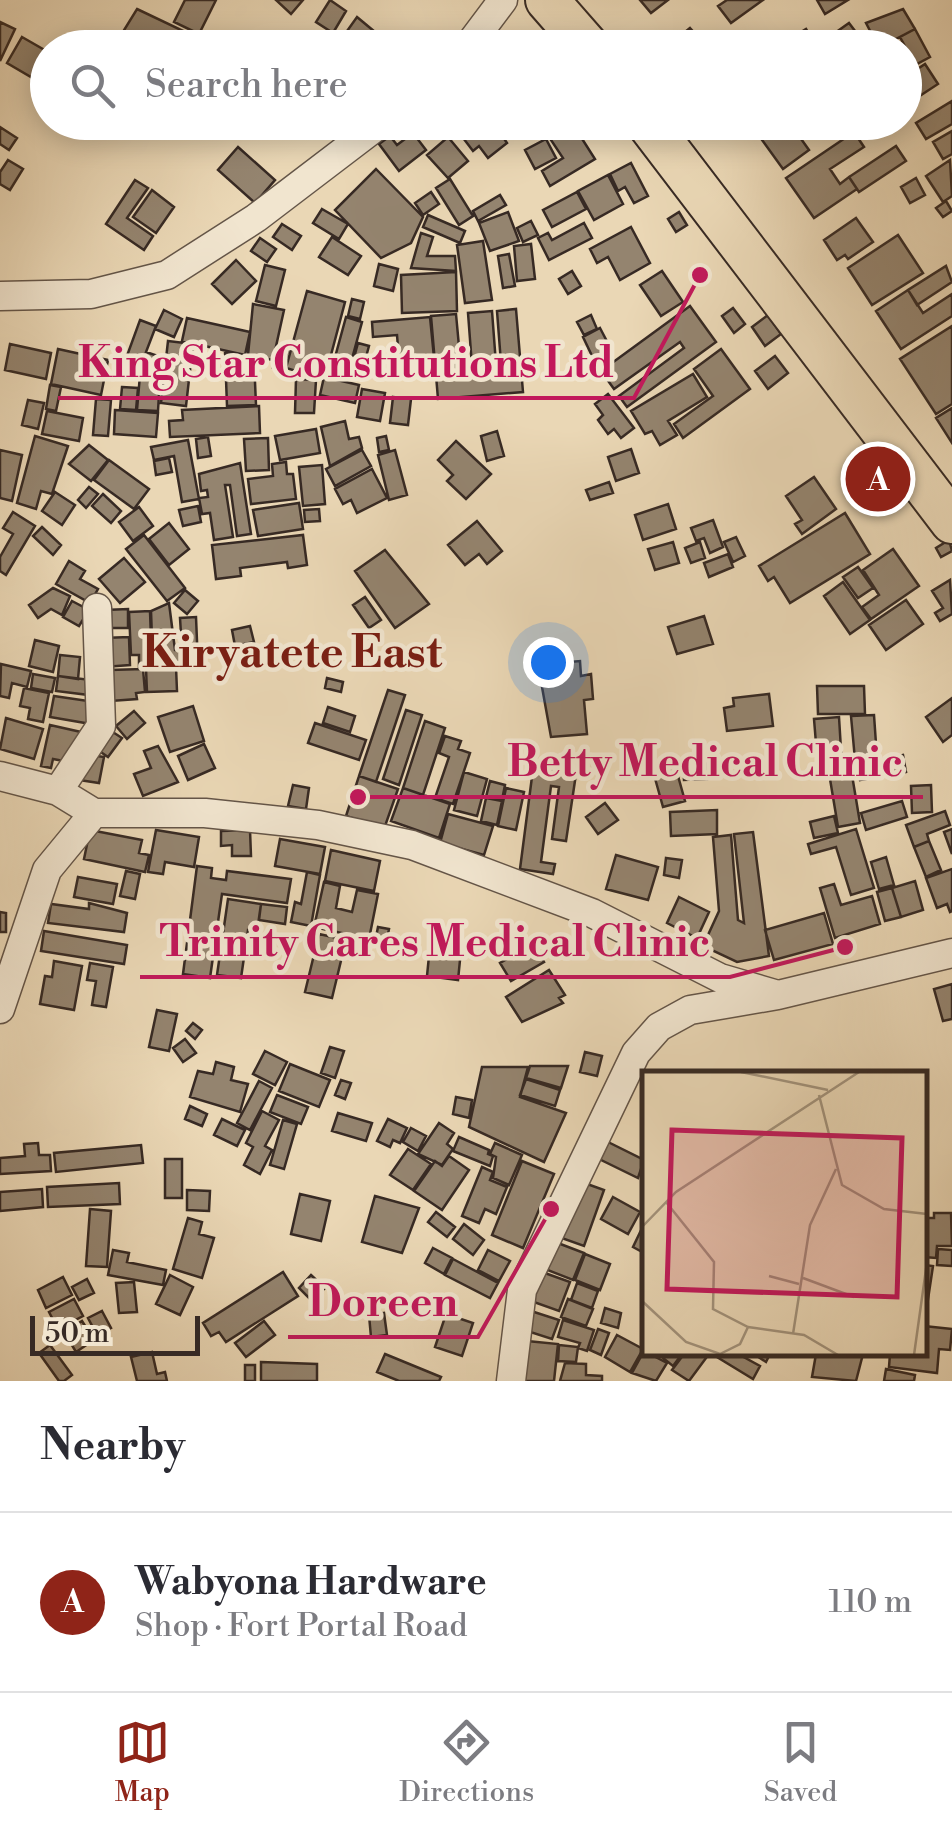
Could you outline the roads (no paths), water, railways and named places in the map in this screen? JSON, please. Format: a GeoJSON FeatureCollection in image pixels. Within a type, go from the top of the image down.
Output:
{"type":"FeatureCollection","features":[{"type":"Feature","properties":{"kind":"main road"},"geometry":{"type":"LineString","coordinates":[[547,0],[573,30]]}},
{"type":"Feature","properties":{"kind":"main road"},"geometry":{"type":"LineString","coordinates":[[661,140],[952,522]]}},
{"type":"Feature","properties":{"kind":"street"},"geometry":{"type":"LineString","coordinates":[[480,30],[503,0]]}},
{"type":"Feature","properties":{"kind":"street"},"geometry":{"type":"LineString","coordinates":[[0,296],[91,294],[167,275],[256,218],[358,140]]}},
{"type":"Feature","properties":{"kind":"street"},"geometry":{"type":"LineString","coordinates":[[58,791],[101,726],[97,608]]}},
{"type":"Feature","properties":{"kind":"street"},"geometry":{"type":"LineString","coordinates":[[0,776],[58,791],[94,813],[204,813],[318,826],[412,844],[592,914],[720,978],[778,995]]}},
{"type":"Feature","properties":{"kind":"street"},"geometry":{"type":"LineString","coordinates":[[0,1009],[47,870],[94,813]]}},
{"type":"Feature","properties":{"kind":"street"},"geometry":{"type":"LineString","coordinates":[[511,1381],[522,1290],[582,1158],[636,1053],[659,1027],[690,1010],[778,995],[952,953]]}},
{"type":"Feature","properties":{"kind":"place","name":"King Star Constitutions Ltd"},"geometry":{"type":"Point","coordinates":[700,275]}},
{"type":"Feature","properties":{"kind":"place","name":"Wabyona Hardware"},"geometry":{"type":"Point","coordinates":[878,479]}},
{"type":"Feature","properties":{"kind":"place","name":"Betty Medical Clinic"},"geometry":{"type":"Point","coordinates":[358,797]}},
{"type":"Feature","properties":{"kind":"place","name":"Trinity Cares Medical Clinic"},"geometry":{"type":"Point","coordinates":[845,947]}},
{"type":"Feature","properties":{"kind":"place","name":"Doreen"},"geometry":{"type":"Point","coordinates":[551,1209]}},
{"type":"Feature","properties":{"kind":"district","name":"Kiryatete East"},"geometry":{"type":"Point","coordinates":[292,651]}}]}
